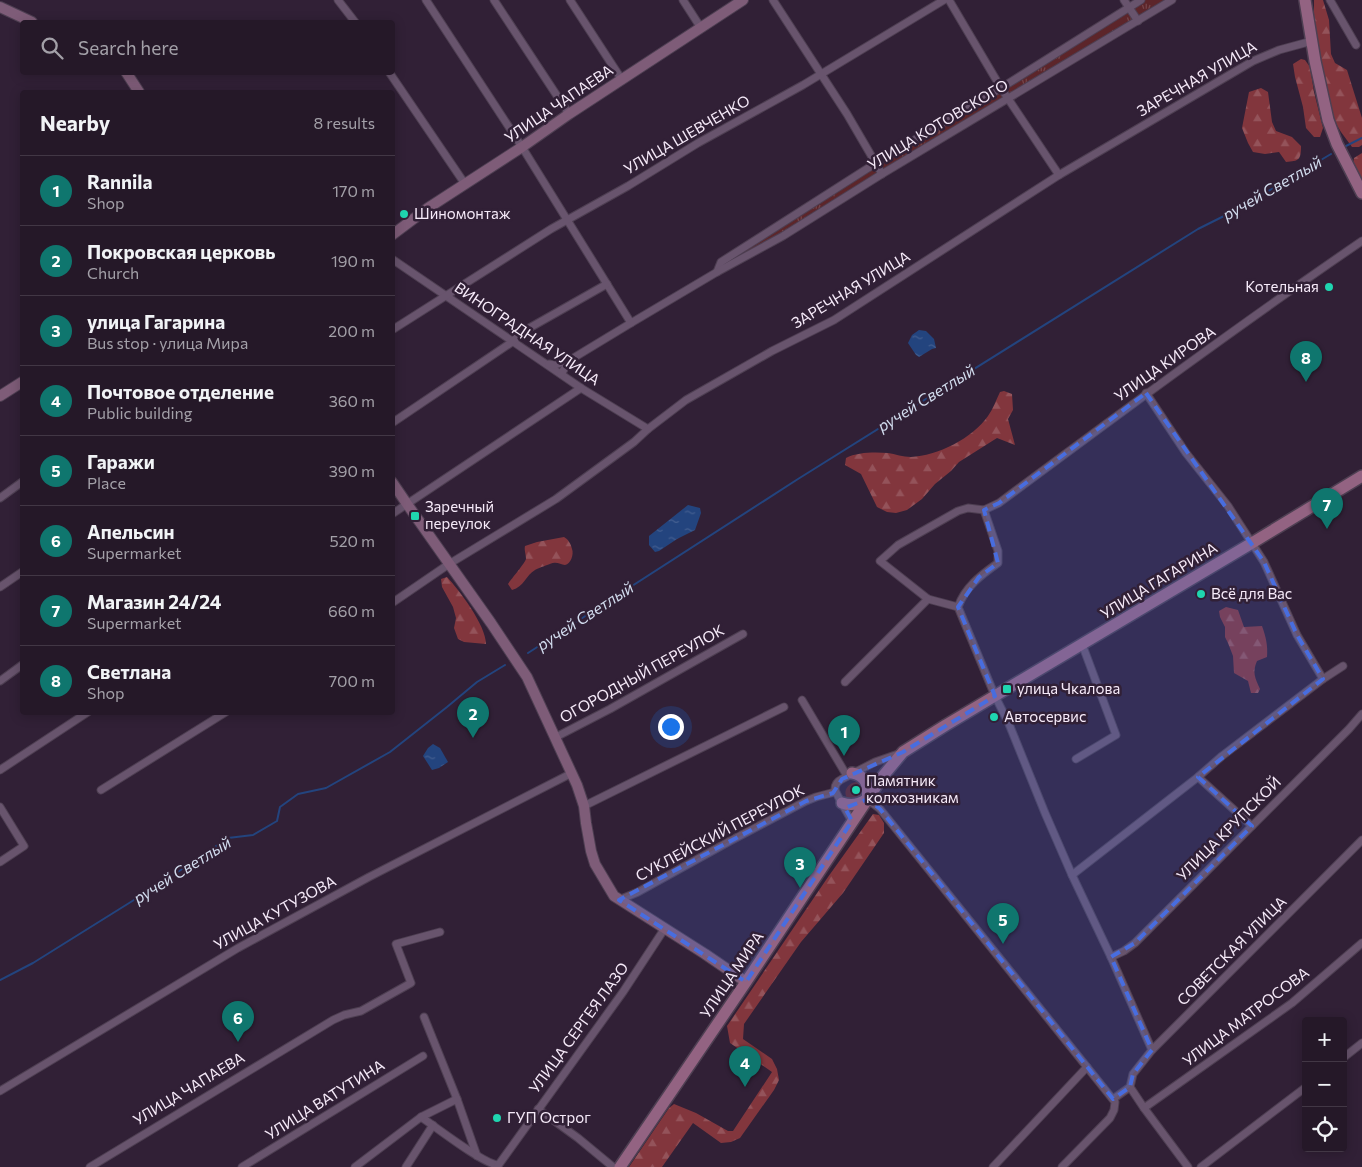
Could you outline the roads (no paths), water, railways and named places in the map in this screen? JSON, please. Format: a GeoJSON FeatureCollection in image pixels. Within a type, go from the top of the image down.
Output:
{"type":"FeatureCollection","features":[{"type":"Feature","properties":{"kind":"main road"},"geometry":{"type":"LineString","coordinates":[[1305,0],[1328,120],[1337,144],[1362,193]]}},
{"type":"Feature","properties":{"kind":"main road","name":"УЛИЦА ГАГАРИНА"},"geometry":{"type":"LineString","coordinates":[[867,799],[903,752],[1362,476]]}},
{"type":"Feature","properties":{"kind":"main road"},"geometry":{"type":"LineString","coordinates":[[842,803],[856,805],[867,799],[865,780],[861,775],[850,775]]}},
{"type":"Feature","properties":{"kind":"main road","name":"УЛИЦА МИРА"},"geometry":{"type":"LineString","coordinates":[[620,1167],[746,982],[867,799]]}},
{"type":"Feature","properties":{"kind":"street"},"geometry":{"type":"LineString","coordinates":[[338,0],[353,20]]}},
{"type":"Feature","properties":{"kind":"street"},"geometry":{"type":"LineString","coordinates":[[426,0],[568,220],[631,323]]}},
{"type":"Feature","properties":{"kind":"street"},"geometry":{"type":"LineString","coordinates":[[494,0],[569,114]]}},
{"type":"Feature","properties":{"kind":"street"},"geometry":{"type":"LineString","coordinates":[[570,0],[622,80]]}},
{"type":"Feature","properties":{"kind":"street"},"geometry":{"type":"LineString","coordinates":[[683,0],[701,28]]}},
{"type":"Feature","properties":{"kind":"street","name":"УЛИЦА ЧАПАЕВА"},"geometry":{"type":"LineString","coordinates":[[395,233],[428,208],[522,148],[569,114],[743,0]]}},
{"type":"Feature","properties":{"kind":"street"},"geometry":{"type":"LineString","coordinates":[[773,0],[882,174]]}},
{"type":"Feature","properties":{"kind":"street","name":"УЛИЦА ШЕВЧЕНКО"},"geometry":{"type":"LineString","coordinates":[[395,328],[551,229],[821,74],[944,0]]}},
{"type":"Feature","properties":{"kind":"street"},"geometry":{"type":"LineString","coordinates":[[949,0],[1001,88],[1059,175]]}},
{"type":"Feature","properties":{"kind":"street"},"geometry":{"type":"LineString","coordinates":[[1124,0],[1138,21]]}},
{"type":"Feature","properties":{"kind":"street","name":"УЛИЦА КОТОВСКОГО"},"geometry":{"type":"LineString","coordinates":[[718,272],[721,262],[876,163],[1001,88],[1141,0]]}},
{"type":"Feature","properties":{"kind":"street","name":"УЛИЦА КОТОВСКОГО"},"geometry":{"type":"LineString","coordinates":[[561,374],[570,360],[718,272],[783,236],[882,174],[1172,0]]}},
{"type":"Feature","properties":{"kind":"street"},"geometry":{"type":"LineString","coordinates":[[1330,0],[1356,46]]}},
{"type":"Feature","properties":{"kind":"street"},"geometry":{"type":"LineString","coordinates":[[0,7],[28,20]]}},
{"type":"Feature","properties":{"kind":"street","name":"ЗАРЕЧНАЯ УЛИЦА"},"geometry":{"type":"LineString","coordinates":[[395,601],[449,564],[556,499],[634,442],[686,400],[772,351],[834,320],[1059,175],[1253,61],[1279,50],[1312,41]]}},
{"type":"Feature","properties":{"kind":"street"},"geometry":{"type":"LineString","coordinates":[[128,75],[138,90]]}},
{"type":"Feature","properties":{"kind":"street"},"geometry":{"type":"LineString","coordinates":[[391,75],[465,184]]}},
{"type":"Feature","properties":{"kind":"street","name":"УЛИЦА КИРОВА"},"geometry":{"type":"LineString","coordinates":[[928,599],[880,561],[898,544],[958,512],[968,508],[984,510],[999,503],[1146,393],[1362,241]]}},
{"type":"Feature","properties":{"kind":"street","name":"ВИНОГРАДНАЯ УЛИЦА"},"geometry":{"type":"LineString","coordinates":[[395,261],[581,388],[648,429]]}},
{"type":"Feature","properties":{"kind":"street"},"geometry":{"type":"LineString","coordinates":[[395,421],[512,342],[524,331],[608,284]]}},
{"type":"Feature","properties":{"kind":"street"},"geometry":{"type":"LineString","coordinates":[[546,363],[555,365],[570,360]]}},
{"type":"Feature","properties":{"kind":"street"},"geometry":{"type":"LineString","coordinates":[[0,396],[20,383]]}},
{"type":"Feature","properties":{"kind":"street"},"geometry":{"type":"LineString","coordinates":[[395,512],[581,388]]}},
{"type":"Feature","properties":{"kind":"street"},"geometry":{"type":"LineString","coordinates":[[1146,393],[1186,453],[1228,506],[1264,562],[1297,635],[1323,679]]}},
{"type":"Feature","properties":{"kind":"street"},"geometry":{"type":"LineString","coordinates":[[0,498],[20,483]]}},
{"type":"Feature","properties":{"kind":"street"},"geometry":{"type":"LineString","coordinates":[[395,486],[527,677],[556,737],[582,798],[591,851],[610,891],[619,900],[746,982]]}},
{"type":"Feature","properties":{"kind":"street"},"geometry":{"type":"LineString","coordinates":[[984,510],[998,551],[998,563],[979,577],[962,597],[958,607],[995,696],[1010,724],[1072,876],[1111,957],[1152,1050]]}},
{"type":"Feature","properties":{"kind":"street"},"geometry":{"type":"LineString","coordinates":[[0,587],[20,573]]}},
{"type":"Feature","properties":{"kind":"street"},"geometry":{"type":"LineString","coordinates":[[845,682],[928,599],[958,607]]}},
{"type":"Feature","properties":{"kind":"street","name":"ОГОРОДНЫЙ ПЕРЕУЛОК"},"geometry":{"type":"LineString","coordinates":[[556,737],[610,709],[742,634]]}},
{"type":"Feature","properties":{"kind":"street"},"geometry":{"type":"LineString","coordinates":[[1076,759],[1116,735],[1082,644]]}},
{"type":"Feature","properties":{"kind":"street"},"geometry":{"type":"LineString","coordinates":[[0,680],[20,666]]}},
{"type":"Feature","properties":{"kind":"street"},"geometry":{"type":"LineString","coordinates":[[1072,876],[1222,756],[1323,679],[1343,666]]}},
{"type":"Feature","properties":{"kind":"street"},"geometry":{"type":"LineString","coordinates":[[802,700],[850,775]]}},
{"type":"Feature","properties":{"kind":"street"},"geometry":{"type":"LineString","coordinates":[[584,806],[784,707]]}},
{"type":"Feature","properties":{"kind":"street","name":"УЛИЦА КРУПСКОЙ"},"geometry":{"type":"LineString","coordinates":[[1111,957],[1135,943],[1329,750],[1362,714]]}},
{"type":"Feature","properties":{"kind":"street"},"geometry":{"type":"LineString","coordinates":[[0,770],[83,715]]}},
{"type":"Feature","properties":{"kind":"street"},"geometry":{"type":"LineString","coordinates":[[101,790],[221,715]]}},
{"type":"Feature","properties":{"kind":"street"},"geometry":{"type":"LineString","coordinates":[[852,821],[835,792],[837,783],[888,757],[903,752]]}},
{"type":"Feature","properties":{"kind":"street","name":"УЛИЦА КУТУЗОВА"},"geometry":{"type":"LineString","coordinates":[[0,1091],[244,944],[369,877],[572,773]]}},
{"type":"Feature","properties":{"kind":"street"},"geometry":{"type":"LineString","coordinates":[[1198,777],[1252,826]]}},
{"type":"Feature","properties":{"kind":"street","name":"СУКЛЕЙСКИЙ ПЕРЕУЛОК"},"geometry":{"type":"LineString","coordinates":[[619,900],[638,892],[806,801],[835,792]]}},
{"type":"Feature","properties":{"kind":"street"},"geometry":{"type":"LineString","coordinates":[[867,799],[880,809],[1115,1102],[1110,1118],[1062,1167]]}},
{"type":"Feature","properties":{"kind":"street"},"geometry":{"type":"LineString","coordinates":[[0,807],[24,846],[0,862]]}},
{"type":"Feature","properties":{"kind":"street","name":"СОВЕТСКАЯ УЛИЦА"},"geometry":{"type":"LineString","coordinates":[[1130,1087],[1133,1074],[1152,1050],[1362,840]]}},
{"type":"Feature","properties":{"kind":"street","name":"УЛИЦА СЕРГЕЯ ЛАЗО"},"geometry":{"type":"LineString","coordinates":[[498,1166],[623,992],[665,928]]}},
{"type":"Feature","properties":{"kind":"street","name":"УЛИЦА ЧАПАЕВА"},"geometry":{"type":"LineString","coordinates":[[90,1167],[333,1020],[361,1011],[411,983],[396,944],[440,932]]}},
{"type":"Feature","properties":{"kind":"street","name":"УЛИЦА МАТРОСОВА"},"geometry":{"type":"LineString","coordinates":[[1144,1108],[1292,1003],[1362,944]]}},
{"type":"Feature","properties":{"kind":"street"},"geometry":{"type":"LineString","coordinates":[[424,1017],[457,1099],[477,1156]]}},
{"type":"Feature","properties":{"kind":"street"},"geometry":{"type":"LineString","coordinates":[[1347,1055],[1362,1043]]}},
{"type":"Feature","properties":{"kind":"street","name":"УЛИЦА ВАТУТИНА"},"geometry":{"type":"LineString","coordinates":[[242,1167],[422,1056]]}},
{"type":"Feature","properties":{"kind":"street"},"geometry":{"type":"LineString","coordinates":[[993,1167],[1087,1068]]}},
{"type":"Feature","properties":{"kind":"street"},"geometry":{"type":"LineString","coordinates":[[1113,1099],[1130,1087],[1188,1167]]}},
{"type":"Feature","properties":{"kind":"street"},"geometry":{"type":"LineString","coordinates":[[1201,1167],[1302,1090]]}},
{"type":"Feature","properties":{"kind":"street"},"geometry":{"type":"LineString","coordinates":[[355,1167],[421,1117],[457,1099]]}},
{"type":"Feature","properties":{"kind":"street"},"geometry":{"type":"LineString","coordinates":[[538,1109],[578,1138],[613,1167]]}},
{"type":"Feature","properties":{"kind":"street"},"geometry":{"type":"LineString","coordinates":[[421,1117],[477,1156],[498,1166]]}},
{"type":"Feature","properties":{"kind":"street"},"geometry":{"type":"LineString","coordinates":[[406,1167],[433,1125]]}},
{"type":"Feature","properties":{"kind":"water"},"geometry":{"type":"Polygon","coordinates":[[[919,330],[926,331],[934,339],[936,348],[919,357],[908,343],[912,335],[919,330]]]}},
{"type":"Feature","properties":{"kind":"water"},"geometry":{"type":"Polygon","coordinates":[[[688,505],[700,508],[701,513],[695,530],[655,552],[649,545],[649,536],[688,505]]]}},
{"type":"Feature","properties":{"kind":"water"},"geometry":{"type":"Polygon","coordinates":[[[433,744],[440,748],[448,762],[432,770],[423,756],[433,744]]]}},
{"type":"Feature","properties":{"kind":"waterway","name":"ручей Светлый"},"geometry":{"type":"LineString","coordinates":[[1346,146],[1362,138]]}},
{"type":"Feature","properties":{"kind":"waterway","name":"ручей Светлый"},"geometry":{"type":"LineString","coordinates":[[528,653],[798,479],[1198,229],[1238,209],[1331,154]]}},
{"type":"Feature","properties":{"kind":"waterway","name":"ручей Светлый"},"geometry":{"type":"LineString","coordinates":[[0,980],[33,963],[166,880],[228,838],[253,835],[277,821],[280,807],[298,794],[326,788],[390,752],[477,682],[505,665]]}},
{"type":"Feature","properties":{"kind":"place","name":"Шиномонтаж"},"geometry":{"type":"Point","coordinates":[404,214]}},
{"type":"Feature","properties":{"kind":"place","name":"Котельная"},"geometry":{"type":"Point","coordinates":[1329,287]}},
{"type":"Feature","properties":{"kind":"place","name":"Светлана"},"geometry":{"type":"Point","coordinates":[1306,382]}},
{"type":"Feature","properties":{"kind":"place","name":"Заречный переулок"},"geometry":{"type":"Point","coordinates":[415,516]}},
{"type":"Feature","properties":{"kind":"place","name":"Магазин 24/24"},"geometry":{"type":"Point","coordinates":[1327,529]}},
{"type":"Feature","properties":{"kind":"place","name":"Всё для Вас"},"geometry":{"type":"Point","coordinates":[1201,594]}},
{"type":"Feature","properties":{"kind":"place","name":"улица Чкалова"},"geometry":{"type":"Point","coordinates":[1007,689]}},
{"type":"Feature","properties":{"kind":"place","name":"Автосервис"},"geometry":{"type":"Point","coordinates":[994,717]}},
{"type":"Feature","properties":{"kind":"place","name":"Покровская церковь"},"geometry":{"type":"Point","coordinates":[473,738]}},
{"type":"Feature","properties":{"kind":"place","name":"Rannila"},"geometry":{"type":"Point","coordinates":[844,756]}},
{"type":"Feature","properties":{"kind":"place","name":"Памятник колхозникам"},"geometry":{"type":"Point","coordinates":[856,790]}},
{"type":"Feature","properties":{"kind":"place","name":"улица Гагарина"},"geometry":{"type":"Point","coordinates":[800,888]}},
{"type":"Feature","properties":{"kind":"place","name":"Гаражи"},"geometry":{"type":"Point","coordinates":[1003,944]}},
{"type":"Feature","properties":{"kind":"place","name":"Апельсин"},"geometry":{"type":"Point","coordinates":[238,1042]}},
{"type":"Feature","properties":{"kind":"place","name":"Почтовое отделение"},"geometry":{"type":"Point","coordinates":[745,1087]}},
{"type":"Feature","properties":{"kind":"place","name":"ГУП Острог"},"geometry":{"type":"Point","coordinates":[497,1118]}}]}
